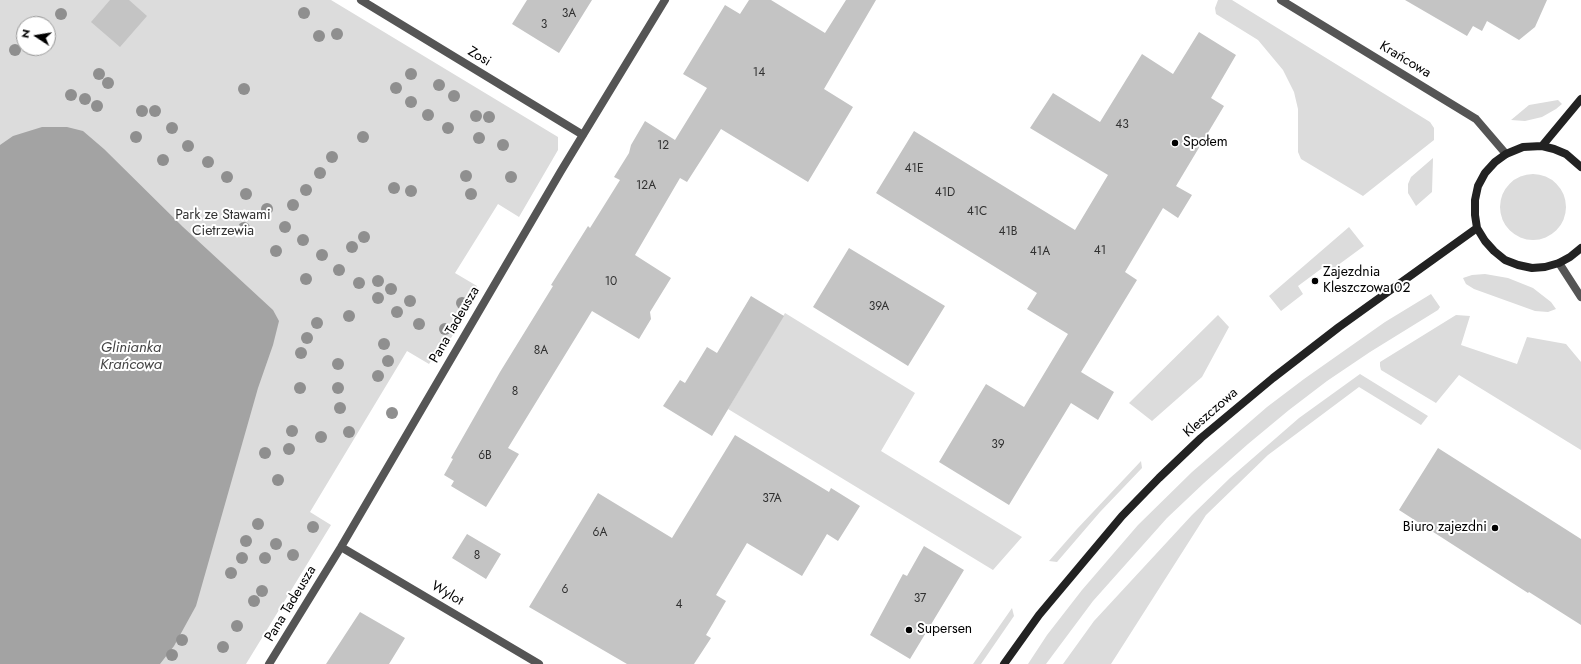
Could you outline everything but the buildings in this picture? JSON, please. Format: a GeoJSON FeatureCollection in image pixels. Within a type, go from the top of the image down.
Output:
{"type":"FeatureCollection","features":[{"type":"Feature","properties":{"kind":"main road"},"geometry":{"type":"LineString","coordinates":[[1542,146],[1581,99]]}},
{"type":"Feature","properties":{"kind":"main road"},"geometry":{"type":"LineString","coordinates":[[1581,167],[1566,154],[1554,149],[1542,146],[1523,147],[1506,154],[1495,162],[1485,173],[1478,186],[1475,207],[1477,228],[1485,241],[1505,260],[1532,268],[1545,267],[1559,263],[1570,257],[1581,248]]}},
{"type":"Feature","properties":{"kind":"main road","name":"Kleszczowa"},"geometry":{"type":"LineString","coordinates":[[1004,664],[1038,615],[1122,516],[1201,438],[1273,378],[1338,328],[1477,228]]}},
{"type":"Feature","properties":{"kind":"street","name":"Zosi"},"geometry":{"type":"LineString","coordinates":[[361,0],[583,136]]}},
{"type":"Feature","properties":{"kind":"street","name":"Pana Tadeusza"},"geometry":{"type":"LineString","coordinates":[[269,664],[341,547],[583,136],[665,0]]}},
{"type":"Feature","properties":{"kind":"street","name":"Krańcowa"},"geometry":{"type":"LineString","coordinates":[[1281,0],[1476,119],[1506,154]]}},
{"type":"Feature","properties":{"kind":"street"},"geometry":{"type":"LineString","coordinates":[[1559,263],[1581,297]]}},
{"type":"Feature","properties":{"kind":"street","name":"Wylot"},"geometry":{"type":"LineString","coordinates":[[341,547],[539,664]]}},
{"type":"Feature","properties":{"kind":"green space","name":"Park ze Stawami Cietrzewia"},"geometry":{"type":"Polygon","coordinates":[[[0,0],[331,0],[558,137],[558,150],[519,217],[498,204],[455,273],[477,286],[477,295],[445,348],[436,353],[429,364],[407,351],[310,512],[331,525],[246,664],[0,664],[0,0]]]}},
{"type":"Feature","properties":{"kind":"green space"},"geometry":{"type":"Polygon","coordinates":[[[1218,0],[1232,0],[1430,122],[1434,128],[1434,140],[1363,196],[1301,159],[1298,152],[1298,109],[1294,92],[1283,70],[1258,40],[1216,14],[1215,8],[1218,0]]]}},
{"type":"Feature","properties":{"kind":"green space"},"geometry":{"type":"Polygon","coordinates":[[[1558,100],[1562,104],[1542,117],[1525,121],[1511,120],[1529,105],[1558,100]]]}},
{"type":"Feature","properties":{"kind":"green space"},"geometry":{"type":"Polygon","coordinates":[[[1433,158],[1432,192],[1416,206],[1408,193],[1408,184],[1411,177],[1433,158]]]}},
{"type":"Feature","properties":{"kind":"green space"},"geometry":{"type":"Polygon","coordinates":[[[1533,174],[1546,177],[1556,184],[1563,194],[1566,207],[1563,220],[1556,230],[1546,237],[1533,240],[1520,237],[1510,230],[1503,220],[1500,207],[1503,194],[1510,184],[1520,177],[1533,174]]]}},
{"type":"Feature","properties":{"kind":"green space"},"geometry":{"type":"Polygon","coordinates":[[[1349,227],[1364,246],[1330,271],[1325,266],[1298,286],[1303,294],[1281,311],[1269,296],[1349,227]]]}},
{"type":"Feature","properties":{"kind":"green space"},"geometry":{"type":"Polygon","coordinates":[[[1485,274],[1508,278],[1533,288],[1551,302],[1556,309],[1548,312],[1535,311],[1474,289],[1466,284],[1463,278],[1472,275],[1485,274]]]}},
{"type":"Feature","properties":{"kind":"green space"},"geometry":{"type":"Polygon","coordinates":[[[1431,294],[1440,307],[1438,310],[1370,352],[1327,381],[1248,444],[1167,518],[1093,601],[1046,664],[1028,664],[1047,635],[1082,590],[1138,525],[1192,472],[1267,407],[1304,379],[1385,322],[1431,294]]]}},
{"type":"Feature","properties":{"kind":"green space"},"geometry":{"type":"Polygon","coordinates":[[[785,313],[915,393],[881,451],[1022,537],[993,570],[728,409],[785,313]]]}},
{"type":"Feature","properties":{"kind":"green space"},"geometry":{"type":"Polygon","coordinates":[[[1218,315],[1229,327],[1202,377],[1152,421],[1129,403],[1218,315]]]}},
{"type":"Feature","properties":{"kind":"green space"},"geometry":{"type":"Polygon","coordinates":[[[1456,315],[1470,316],[1461,345],[1517,364],[1527,337],[1566,344],[1581,362],[1581,450],[1459,375],[1436,403],[1381,370],[1380,362],[1456,315]]]}},
{"type":"Feature","properties":{"kind":"green space"},"geometry":{"type":"Polygon","coordinates":[[[1360,374],[1428,416],[1421,425],[1359,387],[1268,455],[1206,515],[1111,664],[1063,664],[1094,621],[1192,515],[1230,478],[1299,418],[1360,374]]]}},
{"type":"Feature","properties":{"kind":"green space"},"geometry":{"type":"Polygon","coordinates":[[[1141,461],[1142,468],[1100,512],[1057,562],[1049,561],[1077,529],[1141,461]]]}},
{"type":"Feature","properties":{"kind":"green space"},"geometry":{"type":"Polygon","coordinates":[[[1012,608],[1014,616],[981,664],[973,664],[1012,608]]]}},
{"type":"Feature","properties":{"kind":"water","name":"Glinianka Krańcowa"},"geometry":{"type":"Polygon","coordinates":[[[42,127],[67,127],[83,131],[104,149],[183,227],[273,310],[279,321],[273,345],[258,388],[196,606],[174,646],[160,664],[0,664],[0,145],[13,136],[42,127]]]}},
{"type":"Feature","properties":{"kind":"place","name":"Społem"},"geometry":{"type":"Point","coordinates":[1175,143]}},
{"type":"Feature","properties":{"kind":"place","name":"Zajezdnia Kleszczowa 02"},"geometry":{"type":"Point","coordinates":[1315,281]}},
{"type":"Feature","properties":{"kind":"place","name":"Biuro zajezdni"},"geometry":{"type":"Point","coordinates":[1495,528]}},
{"type":"Feature","properties":{"kind":"place","name":"Supersen"},"geometry":{"type":"Point","coordinates":[909,630]}}]}
